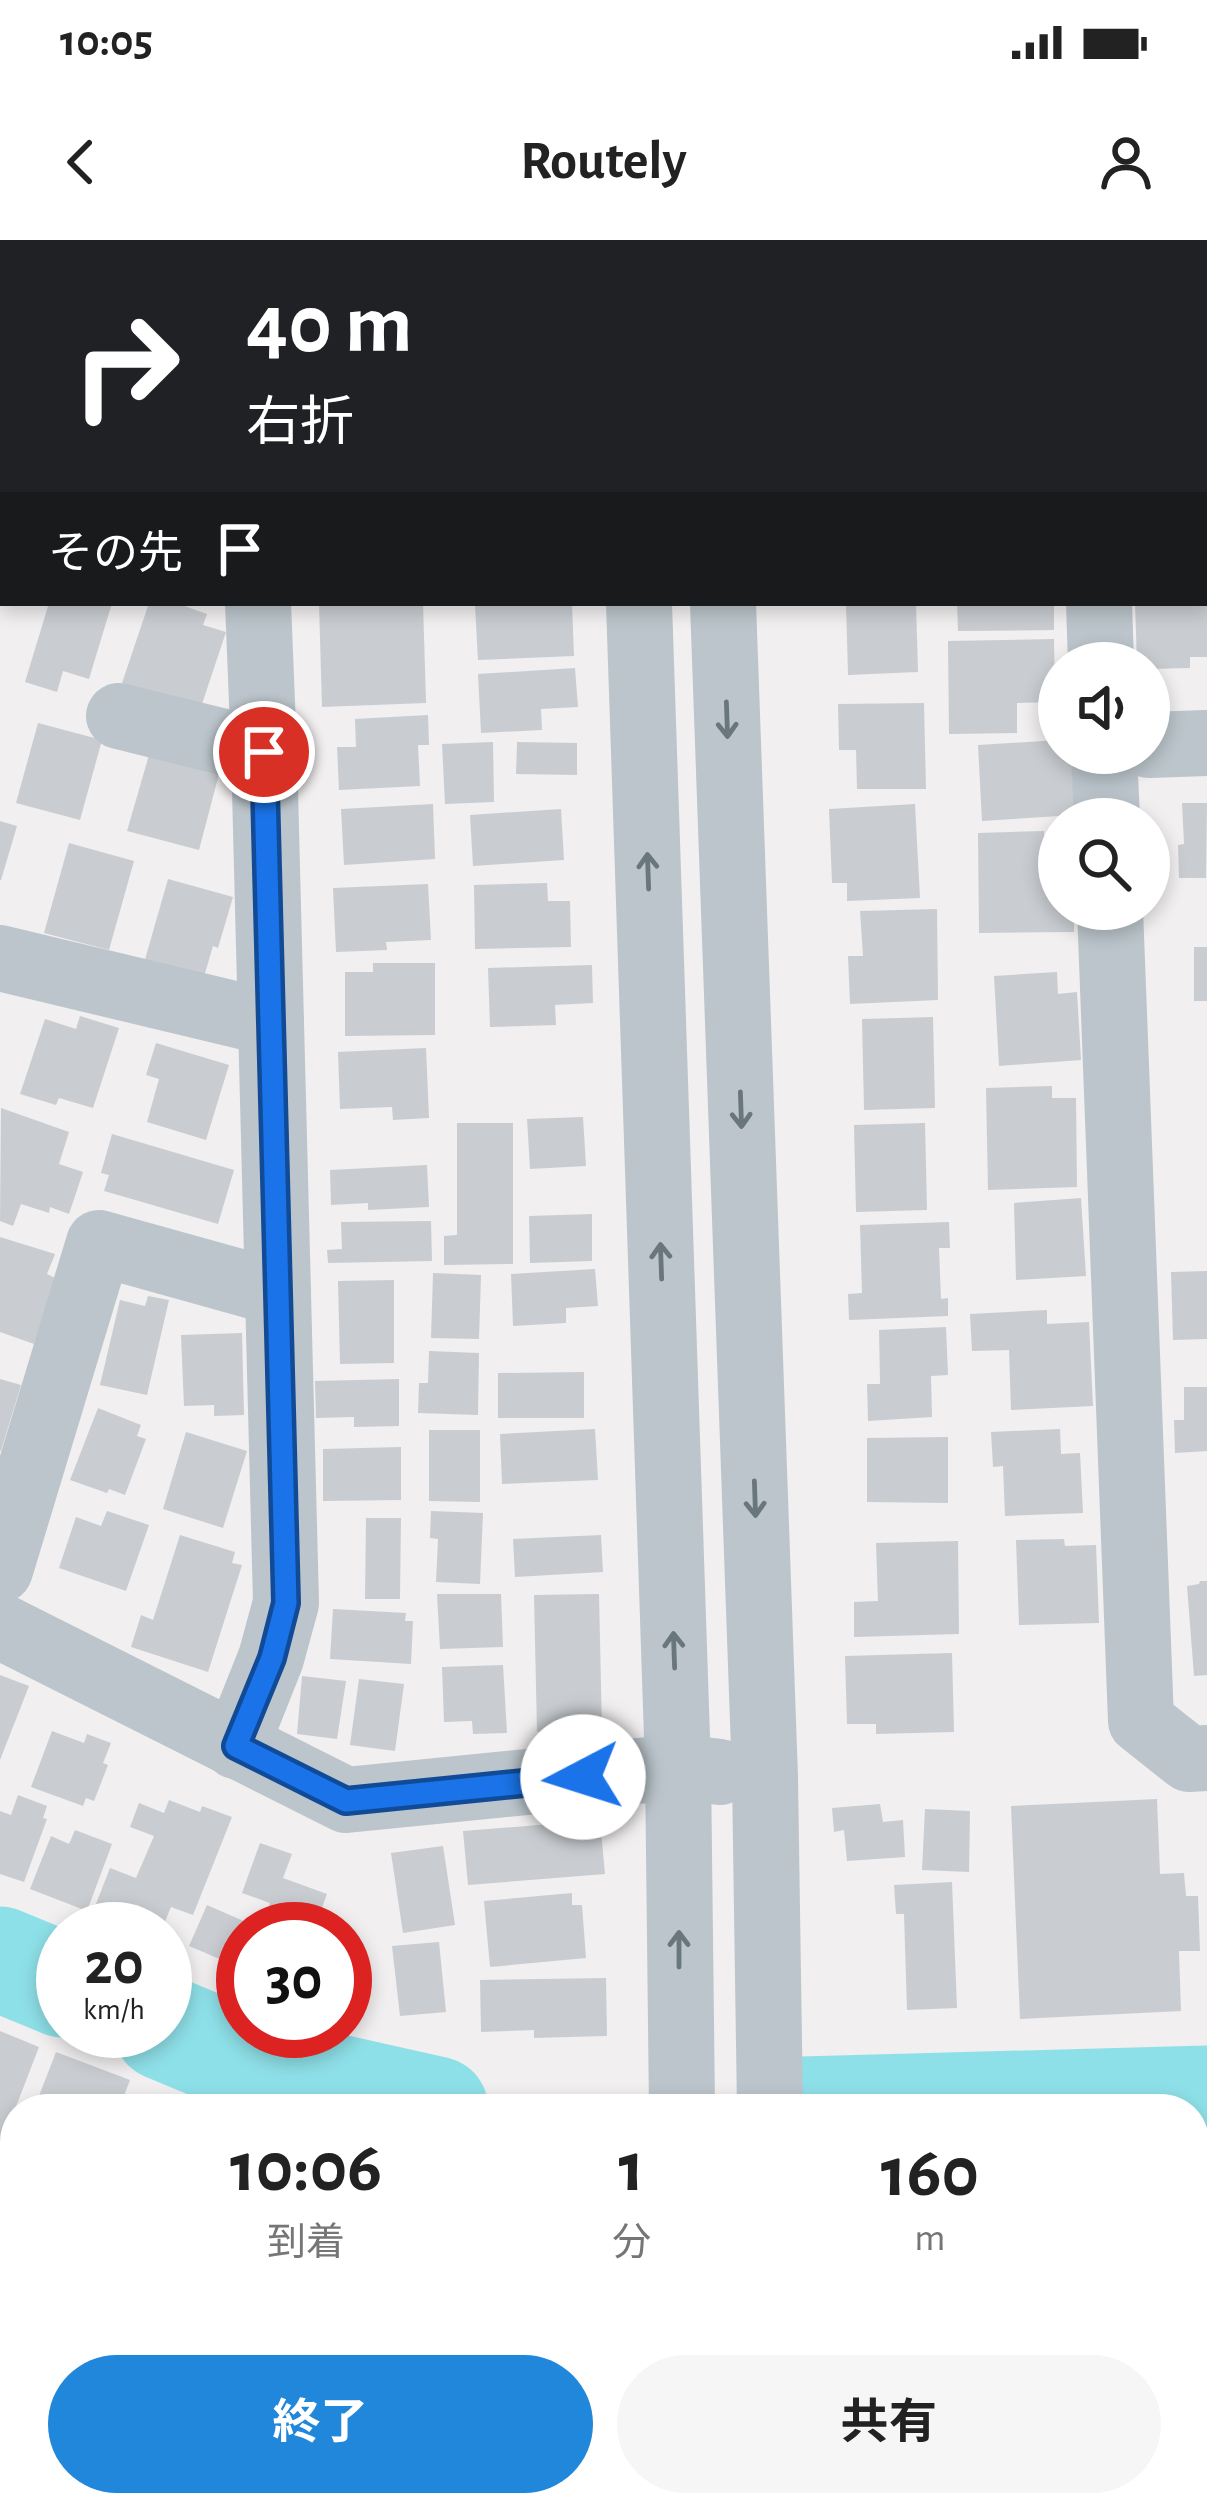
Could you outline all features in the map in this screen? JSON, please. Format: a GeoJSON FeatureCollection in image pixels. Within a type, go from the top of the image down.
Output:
{"type":"FeatureCollection","features":[{"type":"Feature","properties":{"kind":"street"},"geometry":{"type":"LineString","coordinates":[[236,1746],[272,1658],[286,1603],[258,606]]}},
{"type":"Feature","properties":{"kind":"street"},"geometry":{"type":"LineString","coordinates":[[639,606],[678,1767],[681,2088]]}},
{"type":"Feature","properties":{"kind":"street"},"geometry":{"type":"LineString","coordinates":[[723,606],[765,1777],[770,2088]]}},
{"type":"Feature","properties":{"kind":"street"},"geometry":{"type":"LineString","coordinates":[[1099,606],[1100,642]]}},
{"type":"Feature","properties":{"kind":"street"},"geometry":{"type":"LineString","coordinates":[[119,716],[264,752]]}},
{"type":"Feature","properties":{"kind":"street"},"geometry":{"type":"LineString","coordinates":[[1170,744],[1207,742]]}},
{"type":"Feature","properties":{"kind":"street"},"geometry":{"type":"LineString","coordinates":[[1111,930],[1142,1721],[1189,1759],[1207,1758]]}},
{"type":"Feature","properties":{"kind":"street"},"geometry":{"type":"LineString","coordinates":[[0,958],[271,1023]]}},
{"type":"Feature","properties":{"kind":"street"},"geometry":{"type":"LineString","coordinates":[[0,1570],[98,1243],[278,1293]]}},
{"type":"Feature","properties":{"kind":"street"},"geometry":{"type":"LineString","coordinates":[[0,1626],[346,1801],[678,1767],[765,1777]]}},
{"type":"Feature","properties":{"kind":"building"},"geometry":{"type":"Polygon","coordinates":[[[48,606],[111,606],[89,679],[63,671],[57,692],[25,682],[48,606]]]}},
{"type":"Feature","properties":{"kind":"building"},"geometry":{"type":"Polygon","coordinates":[[[148,606],[184,606],[207,614],[203,625],[226,632],[200,710],[122,683],[148,606]]]}},
{"type":"Feature","properties":{"kind":"building"},"geometry":{"type":"Polygon","coordinates":[[[319,606],[423,606],[426,703],[322,707],[319,606]]]}},
{"type":"Feature","properties":{"kind":"building"},"geometry":{"type":"Polygon","coordinates":[[[475,606],[572,606],[574,656],[478,660],[475,606]]]}},
{"type":"Feature","properties":{"kind":"building"},"geometry":{"type":"Polygon","coordinates":[[[846,606],[916,606],[918,672],[848,675],[846,606]]]}},
{"type":"Feature","properties":{"kind":"building"},"geometry":{"type":"Polygon","coordinates":[[[957,606],[1054,606],[1054,630],[958,631],[957,606]]]}},
{"type":"Feature","properties":{"kind":"building"},"geometry":{"type":"Polygon","coordinates":[[[1135,606],[1207,606],[1207,657],[1190,657],[1190,668],[1170,668],[1170,642],[1136,642],[1135,606]]]}},
{"type":"Feature","properties":{"kind":"building"},"geometry":{"type":"Polygon","coordinates":[[[1054,639],[1038,642],[1038,702],[1017,703],[1017,733],[949,734],[948,641],[1054,639]]]}},
{"type":"Feature","properties":{"kind":"building"},"geometry":{"type":"Polygon","coordinates":[[[575,668],[578,707],[541,709],[542,730],[481,733],[478,674],[575,668]]]}},
{"type":"Feature","properties":{"kind":"building"},"geometry":{"type":"Polygon","coordinates":[[[924,703],[926,789],[857,789],[856,750],[839,750],[838,704],[924,703]]]}},
{"type":"Feature","properties":{"kind":"building"},"geometry":{"type":"Polygon","coordinates":[[[428,715],[429,745],[418,745],[420,786],[339,790],[337,747],[356,747],[355,719],[428,715]]]}},
{"type":"Feature","properties":{"kind":"building"},"geometry":{"type":"Polygon","coordinates":[[[38,723],[102,740],[80,820],[16,803],[38,723]]]}},
{"type":"Feature","properties":{"kind":"building"},"geometry":{"type":"Polygon","coordinates":[[[1038,741],[1038,774],[1072,774],[1074,798],[1038,798],[1038,817],[982,821],[978,745],[1038,741]]]}},
{"type":"Feature","properties":{"kind":"building"},"geometry":{"type":"Polygon","coordinates":[[[493,742],[494,802],[445,804],[442,744],[493,742]]]}},
{"type":"Feature","properties":{"kind":"building"},"geometry":{"type":"Polygon","coordinates":[[[517,742],[577,743],[577,775],[516,774],[517,742]]]}},
{"type":"Feature","properties":{"kind":"building"},"geometry":{"type":"Polygon","coordinates":[[[149,755],[219,774],[199,850],[127,831],[149,755]]]}},
{"type":"Feature","properties":{"kind":"building"},"geometry":{"type":"Polygon","coordinates":[[[1182,803],[1207,803],[1206,878],[1179,878],[1178,845],[1184,844],[1182,803]]]}},
{"type":"Feature","properties":{"kind":"building"},"geometry":{"type":"Polygon","coordinates":[[[433,804],[435,859],[344,865],[341,809],[433,804]]]}},
{"type":"Feature","properties":{"kind":"building"},"geometry":{"type":"Polygon","coordinates":[[[915,804],[920,898],[847,901],[847,883],[832,883],[829,809],[915,804]]]}},
{"type":"Feature","properties":{"kind":"building"},"geometry":{"type":"Polygon","coordinates":[[[561,809],[564,860],[473,866],[470,815],[561,809]]]}},
{"type":"Feature","properties":{"kind":"building"},"geometry":{"type":"Polygon","coordinates":[[[0,821],[17,826],[1,880],[0,880],[0,821]]]}},
{"type":"Feature","properties":{"kind":"building"},"geometry":{"type":"Polygon","coordinates":[[[1038,831],[1038,930],[1074,932],[979,933],[978,833],[1038,831]]]}},
{"type":"Feature","properties":{"kind":"building"},"geometry":{"type":"Polygon","coordinates":[[[69,843],[134,861],[109,950],[44,933],[69,843]]]}},
{"type":"Feature","properties":{"kind":"building"},"geometry":{"type":"Polygon","coordinates":[[[168,879],[233,897],[203,980],[144,963],[168,879]]]}},
{"type":"Feature","properties":{"kind":"building"},"geometry":{"type":"Polygon","coordinates":[[[547,883],[548,901],[570,901],[571,947],[475,949],[474,885],[547,883]]]}},
{"type":"Feature","properties":{"kind":"building"},"geometry":{"type":"Polygon","coordinates":[[[428,884],[431,940],[386,942],[387,950],[336,952],[333,888],[428,884]]]}},
{"type":"Feature","properties":{"kind":"building"},"geometry":{"type":"Polygon","coordinates":[[[937,909],[938,1000],[850,1004],[848,956],[863,956],[860,911],[937,909]]]}},
{"type":"Feature","properties":{"kind":"building"},"geometry":{"type":"Polygon","coordinates":[[[1194,947],[1207,947],[1207,1001],[1194,1001],[1194,947]]]}},
{"type":"Feature","properties":{"kind":"building"},"geometry":{"type":"Polygon","coordinates":[[[373,963],[435,963],[435,1035],[345,1036],[345,972],[373,972],[373,963]]]}},
{"type":"Feature","properties":{"kind":"building"},"geometry":{"type":"Polygon","coordinates":[[[592,965],[593,1003],[555,1005],[556,1025],[490,1027],[488,968],[592,965]]]}},
{"type":"Feature","properties":{"kind":"building"},"geometry":{"type":"Polygon","coordinates":[[[1057,972],[1058,994],[1077,992],[1081,1060],[999,1066],[994,976],[1057,972]]]}},
{"type":"Feature","properties":{"kind":"building"},"geometry":{"type":"Polygon","coordinates":[[[80,1016],[119,1028],[93,1108],[59,1098],[56,1105],[20,1094],[45,1019],[76,1029],[80,1016]]]}},
{"type":"Feature","properties":{"kind":"building"},"geometry":{"type":"Polygon","coordinates":[[[933,1017],[935,1108],[864,1110],[862,1019],[933,1017]]]}},
{"type":"Feature","properties":{"kind":"building"},"geometry":{"type":"Polygon","coordinates":[[[156,1043],[229,1065],[206,1140],[147,1122],[159,1079],[146,1075],[156,1043]]]}},
{"type":"Feature","properties":{"kind":"building"},"geometry":{"type":"Polygon","coordinates":[[[426,1048],[429,1118],[393,1120],[392,1107],[340,1109],[338,1052],[426,1048]]]}},
{"type":"Feature","properties":{"kind":"building"},"geometry":{"type":"Polygon","coordinates":[[[1052,1086],[1052,1098],[1076,1098],[1077,1187],[988,1190],[986,1088],[1052,1086]]]}},
{"type":"Feature","properties":{"kind":"building"},"geometry":{"type":"Polygon","coordinates":[[[1,1108],[69,1132],[59,1164],[83,1172],[69,1214],[21,1204],[13,1226],[0,1221],[1,1108]]]}},
{"type":"Feature","properties":{"kind":"building"},"geometry":{"type":"Polygon","coordinates":[[[583,1117],[586,1166],[530,1169],[527,1119],[583,1117]]]}},
{"type":"Feature","properties":{"kind":"building"},"geometry":{"type":"Polygon","coordinates":[[[457,1123],[513,1123],[513,1264],[444,1265],[444,1236],[457,1235],[457,1123]]]}},
{"type":"Feature","properties":{"kind":"building"},"geometry":{"type":"Polygon","coordinates":[[[925,1123],[927,1210],[856,1212],[854,1125],[925,1123]]]}},
{"type":"Feature","properties":{"kind":"building"},"geometry":{"type":"Polygon","coordinates":[[[112,1134],[234,1170],[218,1224],[104,1191],[109,1175],[101,1173],[112,1134]]]}},
{"type":"Feature","properties":{"kind":"building"},"geometry":{"type":"Polygon","coordinates":[[[427,1165],[429,1207],[368,1210],[368,1203],[331,1205],[330,1170],[427,1165]]]}},
{"type":"Feature","properties":{"kind":"building"},"geometry":{"type":"Polygon","coordinates":[[[1081,1198],[1086,1276],[1016,1280],[1014,1203],[1081,1198]]]}},
{"type":"Feature","properties":{"kind":"building"},"geometry":{"type":"Polygon","coordinates":[[[592,1214],[592,1261],[530,1263],[529,1216],[592,1214]]]}},
{"type":"Feature","properties":{"kind":"building"},"geometry":{"type":"Polygon","coordinates":[[[431,1221],[432,1261],[328,1263],[327,1250],[342,1249],[341,1222],[431,1221]]]}},
{"type":"Feature","properties":{"kind":"building"},"geometry":{"type":"Polygon","coordinates":[[[949,1222],[950,1248],[939,1248],[941,1299],[948,1298],[948,1316],[849,1320],[848,1294],[862,1293],[860,1225],[949,1222]]]}},
{"type":"Feature","properties":{"kind":"building"},"geometry":{"type":"Polygon","coordinates":[[[0,1237],[55,1254],[47,1274],[57,1279],[34,1344],[0,1332],[0,1237]]]}},
{"type":"Feature","properties":{"kind":"building"},"geometry":{"type":"Polygon","coordinates":[[[595,1269],[598,1306],[566,1308],[566,1323],[513,1326],[511,1274],[595,1269]]]}},
{"type":"Feature","properties":{"kind":"building"},"geometry":{"type":"Polygon","coordinates":[[[1207,1271],[1207,1339],[1173,1340],[1171,1272],[1207,1271]]]}},
{"type":"Feature","properties":{"kind":"building"},"geometry":{"type":"Polygon","coordinates":[[[433,1273],[481,1275],[479,1339],[431,1338],[433,1273]]]}},
{"type":"Feature","properties":{"kind":"building"},"geometry":{"type":"Polygon","coordinates":[[[394,1280],[394,1363],[340,1364],[338,1281],[394,1280]]]}},
{"type":"Feature","properties":{"kind":"building"},"geometry":{"type":"Polygon","coordinates":[[[148,1296],[169,1300],[147,1395],[100,1385],[120,1300],[145,1306],[148,1296]]]}},
{"type":"Feature","properties":{"kind":"building"},"geometry":{"type":"Polygon","coordinates":[[[1047,1310],[1047,1324],[1089,1322],[1093,1406],[1011,1410],[1009,1350],[972,1351],[970,1314],[1047,1310]]]}},
{"type":"Feature","properties":{"kind":"building"},"geometry":{"type":"Polygon","coordinates":[[[946,1327],[948,1375],[931,1376],[932,1417],[868,1421],[867,1384],[880,1384],[879,1330],[946,1327]]]}},
{"type":"Feature","properties":{"kind":"building"},"geometry":{"type":"Polygon","coordinates":[[[242,1333],[244,1415],[214,1416],[214,1405],[184,1406],[181,1335],[242,1333]]]}},
{"type":"Feature","properties":{"kind":"building"},"geometry":{"type":"Polygon","coordinates":[[[429,1351],[479,1353],[478,1415],[418,1413],[419,1383],[428,1383],[429,1351]]]}},
{"type":"Feature","properties":{"kind":"building"},"geometry":{"type":"Polygon","coordinates":[[[584,1372],[584,1418],[498,1418],[498,1373],[584,1372]]]}},
{"type":"Feature","properties":{"kind":"building"},"geometry":{"type":"Polygon","coordinates":[[[0,1379],[21,1385],[1,1451],[0,1451],[0,1379]]]}},
{"type":"Feature","properties":{"kind":"building"},"geometry":{"type":"Polygon","coordinates":[[[399,1379],[399,1426],[354,1427],[354,1417],[316,1418],[315,1381],[399,1379]]]}},
{"type":"Feature","properties":{"kind":"building"},"geometry":{"type":"Polygon","coordinates":[[[1184,1387],[1207,1387],[1207,1451],[1175,1453],[1174,1420],[1184,1420],[1184,1387]]]}},
{"type":"Feature","properties":{"kind":"building"},"geometry":{"type":"Polygon","coordinates":[[[98,1408],[141,1425],[137,1436],[146,1439],[125,1495],[70,1480],[98,1408]]]}},
{"type":"Feature","properties":{"kind":"building"},"geometry":{"type":"Polygon","coordinates":[[[595,1429],[598,1480],[502,1484],[500,1434],[595,1429]]]}},
{"type":"Feature","properties":{"kind":"building"},"geometry":{"type":"Polygon","coordinates":[[[1060,1429],[1061,1454],[1080,1453],[1083,1513],[1005,1516],[1003,1466],[993,1467],[991,1432],[1060,1429]]]}},
{"type":"Feature","properties":{"kind":"building"},"geometry":{"type":"Polygon","coordinates":[[[429,1430],[480,1430],[480,1502],[429,1501],[429,1430]]]}},
{"type":"Feature","properties":{"kind":"building"},"geometry":{"type":"Polygon","coordinates":[[[186,1432],[247,1451],[223,1528],[163,1509],[186,1432]]]}},
{"type":"Feature","properties":{"kind":"building"},"geometry":{"type":"Polygon","coordinates":[[[948,1437],[948,1503],[867,1502],[867,1438],[948,1437]]]}},
{"type":"Feature","properties":{"kind":"building"},"geometry":{"type":"Polygon","coordinates":[[[401,1447],[401,1500],[323,1501],[323,1449],[401,1447]]]}},
{"type":"Feature","properties":{"kind":"building"},"geometry":{"type":"Polygon","coordinates":[[[107,1511],[149,1525],[126,1591],[59,1568],[76,1517],[101,1526],[107,1511]]]}},
{"type":"Feature","properties":{"kind":"building"},"geometry":{"type":"Polygon","coordinates":[[[431,1511],[483,1513],[480,1584],[436,1582],[438,1539],[430,1538],[431,1511]]]}},
{"type":"Feature","properties":{"kind":"building"},"geometry":{"type":"Polygon","coordinates":[[[366,1518],[401,1518],[400,1599],[365,1599],[366,1518]]]}},
{"type":"Feature","properties":{"kind":"building"},"geometry":{"type":"Polygon","coordinates":[[[180,1535],[235,1552],[232,1563],[242,1565],[208,1672],[131,1647],[141,1615],[153,1620],[180,1535]]]}},
{"type":"Feature","properties":{"kind":"building"},"geometry":{"type":"Polygon","coordinates":[[[601,1535],[603,1572],[515,1577],[513,1539],[601,1535]]]}},
{"type":"Feature","properties":{"kind":"building"},"geometry":{"type":"Polygon","coordinates":[[[1064,1539],[1065,1546],[1096,1545],[1099,1623],[1019,1625],[1016,1540],[1064,1539]]]}},
{"type":"Feature","properties":{"kind":"building"},"geometry":{"type":"Polygon","coordinates":[[[958,1541],[959,1634],[854,1637],[854,1602],[878,1601],[876,1543],[958,1541]]]}},
{"type":"Feature","properties":{"kind":"building"},"geometry":{"type":"Polygon","coordinates":[[[1207,1581],[1207,1675],[1194,1676],[1187,1586],[1207,1581]]]}},
{"type":"Feature","properties":{"kind":"building"},"geometry":{"type":"Polygon","coordinates":[[[437,1594],[501,1594],[503,1647],[440,1649],[437,1594]]]}},
{"type":"Feature","properties":{"kind":"building"},"geometry":{"type":"Polygon","coordinates":[[[599,1594],[602,1731],[537,1732],[534,1595],[599,1594]]]}},
{"type":"Feature","properties":{"kind":"building"},"geometry":{"type":"Polygon","coordinates":[[[333,1609],[406,1613],[405,1621],[413,1621],[411,1664],[330,1659],[333,1609]]]}},
{"type":"Feature","properties":{"kind":"building"},"geometry":{"type":"Polygon","coordinates":[[[952,1653],[954,1732],[876,1734],[876,1724],[847,1724],[845,1656],[952,1653]]]}},
{"type":"Feature","properties":{"kind":"building"},"geometry":{"type":"Polygon","coordinates":[[[503,1665],[507,1733],[473,1734],[472,1721],[444,1722],[442,1667],[503,1665]]]}},
{"type":"Feature","properties":{"kind":"building"},"geometry":{"type":"Polygon","coordinates":[[[0,1675],[29,1686],[0,1760],[0,1675]]]}},
{"type":"Feature","properties":{"kind":"building"},"geometry":{"type":"Polygon","coordinates":[[[302,1676],[346,1681],[337,1739],[297,1734],[302,1676]]]}},
{"type":"Feature","properties":{"kind":"building"},"geometry":{"type":"Polygon","coordinates":[[[359,1679],[404,1684],[395,1751],[350,1745],[359,1679]]]}},
{"type":"Feature","properties":{"kind":"building"},"geometry":{"type":"Polygon","coordinates":[[[52,1731],[84,1743],[87,1734],[111,1743],[94,1801],[86,1798],[83,1806],[31,1787],[52,1731]]]}},
{"type":"Feature","properties":{"kind":"building"},"geometry":{"type":"Polygon","coordinates":[[[18,1795],[47,1806],[43,1818],[47,1819],[24,1882],[0,1874],[0,1811],[11,1815],[18,1795]]]}},
{"type":"Feature","properties":{"kind":"building"},"geometry":{"type":"Polygon","coordinates":[[[1157,1799],[1160,1874],[1184,1873],[1186,1896],[1198,1896],[1200,1951],[1179,1951],[1181,2011],[1020,2019],[1011,1806],[1157,1799]]]}},
{"type":"Feature","properties":{"kind":"building"},"geometry":{"type":"Polygon","coordinates":[[[169,1800],[232,1817],[193,1915],[192,1902],[97,1902],[110,1868],[136,1878],[154,1836],[130,1827],[139,1803],[164,1813],[169,1800]]]}},
{"type":"Feature","properties":{"kind":"building"},"geometry":{"type":"Polygon","coordinates":[[[880,1804],[883,1822],[903,1820],[905,1857],[847,1861],[844,1830],[834,1832],[832,1808],[880,1804]]]}},
{"type":"Feature","properties":{"kind":"building"},"geometry":{"type":"Polygon","coordinates":[[[925,1809],[970,1811],[969,1872],[922,1870],[925,1809]]]}},
{"type":"Feature","properties":{"kind":"building"},"geometry":{"type":"Polygon","coordinates":[[[600,1820],[605,1874],[468,1885],[463,1831],[600,1820]]]}},
{"type":"Feature","properties":{"kind":"building"},"geometry":{"type":"Polygon","coordinates":[[[75,1830],[112,1844],[90,1902],[64,1902],[30,1889],[51,1836],[69,1844],[75,1830]]]}},
{"type":"Feature","properties":{"kind":"building"},"geometry":{"type":"Polygon","coordinates":[[[260,1843],[292,1854],[283,1878],[327,1894],[324,1902],[267,1902],[242,1893],[260,1843]]]}},
{"type":"Feature","properties":{"kind":"building"},"geometry":{"type":"Polygon","coordinates":[[[443,1846],[455,1925],[403,1933],[391,1853],[443,1846]]]}},
{"type":"Feature","properties":{"kind":"building"},"geometry":{"type":"Polygon","coordinates":[[[952,1882],[957,2008],[907,2010],[904,1914],[896,1914],[894,1885],[952,1882]]]}},
{"type":"Feature","properties":{"kind":"building"},"geometry":{"type":"Polygon","coordinates":[[[572,1893],[572,1905],[582,1905],[586,1958],[490,1967],[484,1901],[572,1893]]]}},
{"type":"Feature","properties":{"kind":"building"},"geometry":{"type":"Polygon","coordinates":[[[207,1905],[216,1909],[216,1958],[192,1947],[207,1905]]]}},
{"type":"Feature","properties":{"kind":"building"},"geometry":{"type":"Polygon","coordinates":[[[439,1942],[446,2012],[400,2016],[392,1946],[439,1942]]]}},
{"type":"Feature","properties":{"kind":"building"},"geometry":{"type":"Polygon","coordinates":[[[606,1978],[607,2036],[534,2038],[534,2030],[481,2032],[480,1980],[606,1978]]]}},
{"type":"Feature","properties":{"kind":"building"},"geometry":{"type":"Polygon","coordinates":[[[0,2031],[36,2046],[21,2094],[0,2094],[0,2031]]]}},
{"type":"Feature","properties":{"kind":"building"},"geometry":{"type":"Polygon","coordinates":[[[54,2058],[72,2058],[130,2080],[125,2094],[40,2094],[54,2058]]]}},
{"type":"Feature","properties":{"kind":"waterway"},"geometry":{"type":"LineString","coordinates":[[0,1959],[36,1974]]}},
{"type":"Feature","properties":{"kind":"waterway"},"geometry":{"type":"LineString","coordinates":[[192,2039],[271,2072],[369,2094]]}},
{"type":"Feature","properties":{"kind":"route"},"geometry":{"type":"LineString","coordinates":[[264,752],[286,1603],[272,1658],[236,1746],[346,1801],[583,1777]]}}]}
